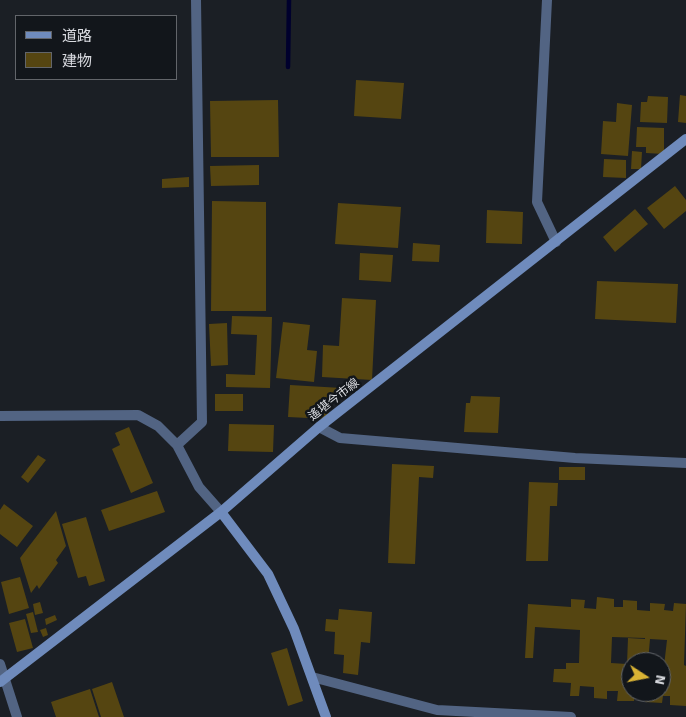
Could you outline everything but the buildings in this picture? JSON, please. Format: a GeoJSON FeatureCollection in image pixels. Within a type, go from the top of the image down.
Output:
{"type":"FeatureCollection","features":[{"type":"Feature","properties":{"kind":"main road","name":"遙堪今市線"},"geometry":{"type":"LineString","coordinates":[[2,680],[221,512],[319,427],[686,140]]}},
{"type":"Feature","properties":{"kind":"main road"},"geometry":{"type":"LineString","coordinates":[[221,512],[268,574],[294,629],[326,717]]}},
{"type":"Feature","properties":{"kind":"street"},"geometry":{"type":"LineString","coordinates":[[177,445],[202,422],[196,0]]}},
{"type":"Feature","properties":{"kind":"street"},"geometry":{"type":"LineString","coordinates":[[547,0],[537,202],[556,242]]}},
{"type":"Feature","properties":{"kind":"street"},"geometry":{"type":"LineString","coordinates":[[0,416],[138,414],[158,426],[177,445],[199,487],[221,512]]}},
{"type":"Feature","properties":{"kind":"street"},"geometry":{"type":"LineString","coordinates":[[319,427],[340,438],[575,458],[686,463]]}},
{"type":"Feature","properties":{"kind":"street"},"geometry":{"type":"LineString","coordinates":[[0,664],[2,680],[17,717]]}},
{"type":"Feature","properties":{"kind":"street"},"geometry":{"type":"LineString","coordinates":[[312,677],[437,710],[571,717]]}},
{"type":"Feature","properties":{"kind":"waterway"},"geometry":{"type":"LineString","coordinates":[[288,67],[289,0]]}}]}
